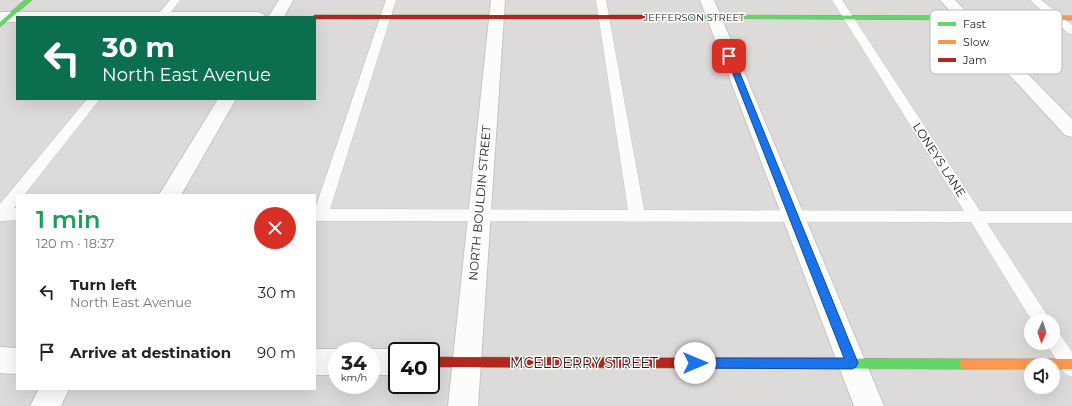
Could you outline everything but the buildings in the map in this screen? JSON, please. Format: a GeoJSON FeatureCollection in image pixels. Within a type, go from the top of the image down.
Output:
{"type":"FeatureCollection","features":[{"type":"Feature","properties":{"kind":"street"},"geometry":{"type":"LineString","coordinates":[[3,20],[29,0]]}},
{"type":"Feature","properties":{"kind":"street"},"geometry":{"type":"LineString","coordinates":[[277,16],[286,0]]}},
{"type":"Feature","properties":{"kind":"street"},"geometry":{"type":"LineString","coordinates":[[947,0],[956,10]]}},
{"type":"Feature","properties":{"kind":"street","name":"JEFFERSON STREET"},"geometry":{"type":"LineString","coordinates":[[316,17],[386,17],[497,9],[604,17],[710,9],[847,18],[930,18]]}},
{"type":"Feature","properties":{"kind":"street","name":"NORTH BOULDIN STREET"},"geometry":{"type":"LineString","coordinates":[[463,406],[497,9]]}},
{"type":"Feature","properties":{"kind":"street"},"geometry":{"type":"LineString","coordinates":[[710,9],[869,406]]}},
{"type":"Feature","properties":{"kind":"street"},"geometry":{"type":"LineString","coordinates":[[3,20],[16,20]]}},
{"type":"Feature","properties":{"kind":"street"},"geometry":{"type":"LineString","coordinates":[[1018,74],[1072,131]]}},
{"type":"Feature","properties":{"kind":"street"},"geometry":{"type":"LineString","coordinates":[[171,194],[226,100]]}},
{"type":"Feature","properties":{"kind":"street"},"geometry":{"type":"LineString","coordinates":[[0,360],[16,361]]}},
{"type":"Feature","properties":{"kind":"street"},"geometry":{"type":"LineString","coordinates":[[316,362],[328,362]]}},
{"type":"Feature","properties":{"kind":"street","name":"MCELDERRY STREET"},"geometry":{"type":"LineString","coordinates":[[440,362],[852,363],[1071,366]]}},
{"type":"Feature","properties":{"kind":"street"},"geometry":{"type":"LineString","coordinates":[[45,406],[54,390]]}},
{"type":"Feature","properties":{"kind":"lane"},"geometry":{"type":"LineString","coordinates":[[162,16],[175,0]]}},
{"type":"Feature","properties":{"kind":"lane"},"geometry":{"type":"LineString","coordinates":[[391,0],[318,215],[1072,217]]}},
{"type":"Feature","properties":{"kind":"lane"},"geometry":{"type":"LineString","coordinates":[[601,0],[636,216]]}},
{"type":"Feature","properties":{"kind":"lane","name":"LONEYS LANE"},"geometry":{"type":"LineString","coordinates":[[837,0],[847,18],[1038,314]]}},
{"type":"Feature","properties":{"kind":"lane"},"geometry":{"type":"LineString","coordinates":[[1035,0],[1047,10]]}},
{"type":"Feature","properties":{"kind":"lane"},"geometry":{"type":"LineString","coordinates":[[1062,23],[1072,31]]}},
{"type":"Feature","properties":{"kind":"lane"},"geometry":{"type":"LineString","coordinates":[[16,194],[93,100]]}},
{"type":"Feature","properties":{"kind":"lane"},"geometry":{"type":"LineString","coordinates":[[0,214],[16,194]]}},
{"type":"Feature","properties":{"kind":"lane"},"geometry":{"type":"LineString","coordinates":[[0,214],[16,214]]}},
{"type":"Feature","properties":{"kind":"lane"},"geometry":{"type":"LineString","coordinates":[[1060,350],[1071,366]]}},
{"type":"Feature","properties":{"kind":"shaded area"},"geometry":{"type":"Polygon","coordinates":[[[0,0],[1072,0],[1072,406],[0,406],[0,0]]]}},
{"type":"Feature","properties":{"kind":"traffic: fast"},"geometry":{"type":"LineString","coordinates":[[0,25],[29,0]]}},
{"type":"Feature","properties":{"kind":"traffic: fast"},"geometry":{"type":"LineString","coordinates":[[653,17],[930,18]]}},
{"type":"Feature","properties":{"kind":"traffic: fast"},"geometry":{"type":"LineString","coordinates":[[694,363],[965,364]]}},
{"type":"Feature","properties":{"kind":"traffic: slow"},"geometry":{"type":"LineString","coordinates":[[1062,18],[1072,18]]}},
{"type":"Feature","properties":{"kind":"traffic: slow"},"geometry":{"type":"LineString","coordinates":[[965,364],[1072,364]]}},
{"type":"Feature","properties":{"kind":"traffic: jam"},"geometry":{"type":"LineString","coordinates":[[316,17],[653,17]]}},
{"type":"Feature","properties":{"kind":"traffic: jam"},"geometry":{"type":"LineString","coordinates":[[440,362],[694,363]]}},
{"type":"Feature","properties":{"kind":"route"},"geometry":{"type":"LineString","coordinates":[[695,363],[852,363],[729,56]]}}]}
